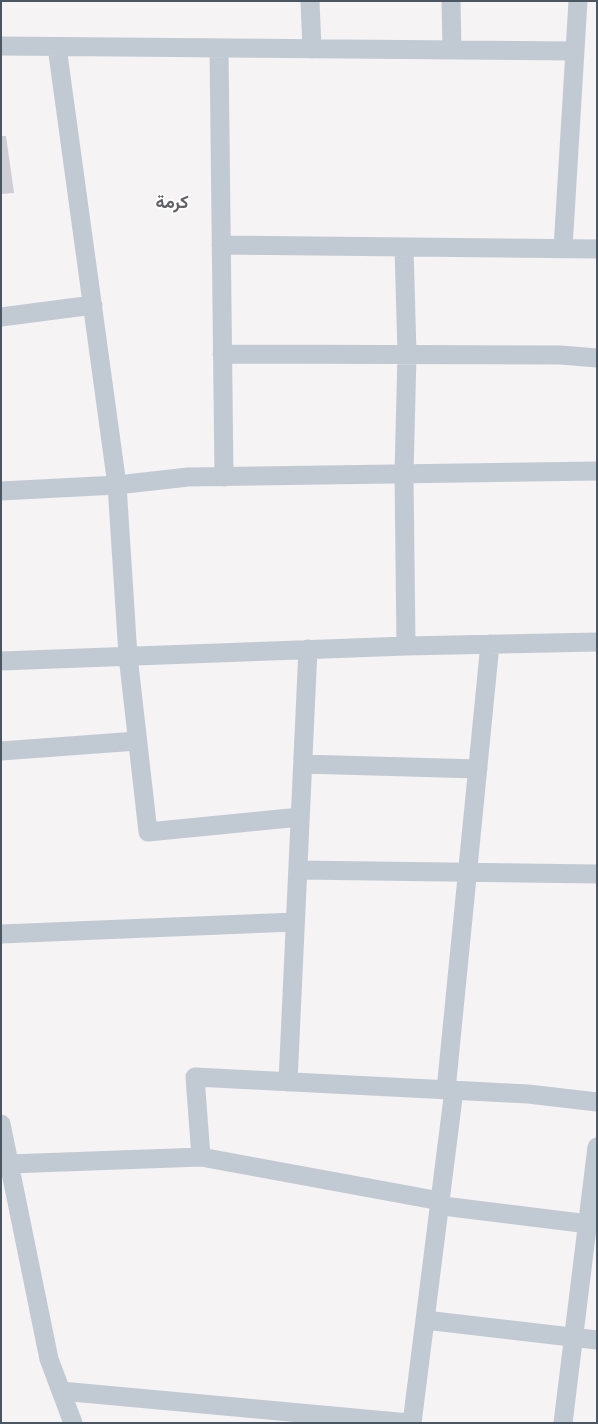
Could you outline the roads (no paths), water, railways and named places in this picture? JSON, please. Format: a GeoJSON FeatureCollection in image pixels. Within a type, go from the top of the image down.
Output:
{"type":"FeatureCollection","features":[{"type":"Feature","properties":{"kind":"street"},"geometry":{"type":"LineString","coordinates":[[310,1],[312,49]]}},
{"type":"Feature","properties":{"kind":"street"},"geometry":{"type":"LineString","coordinates":[[451,1],[452,50]]}},
{"type":"Feature","properties":{"kind":"street"},"geometry":{"type":"LineString","coordinates":[[562,248],[578,1]]}},
{"type":"Feature","properties":{"kind":"street"},"geometry":{"type":"LineString","coordinates":[[1,46],[574,51]]}},
{"type":"Feature","properties":{"kind":"street"},"geometry":{"type":"LineString","coordinates":[[58,47],[117,485],[128,656],[148,832],[300,817]]}},
{"type":"Feature","properties":{"kind":"street"},"geometry":{"type":"LineString","coordinates":[[219,48],[224,477]]}},
{"type":"Feature","properties":{"kind":"street"},"geometry":{"type":"LineString","coordinates":[[221,245],[597,248]]}},
{"type":"Feature","properties":{"kind":"street"},"geometry":{"type":"LineString","coordinates":[[404,247],[407,354],[404,474],[406,646]]}},
{"type":"Feature","properties":{"kind":"street"},"geometry":{"type":"LineString","coordinates":[[1,317],[93,305]]}},
{"type":"Feature","properties":{"kind":"street"},"geometry":{"type":"LineString","coordinates":[[222,354],[561,355],[597,358]]}},
{"type":"Feature","properties":{"kind":"street"},"geometry":{"type":"LineString","coordinates":[[1,491],[117,485],[188,478],[597,471]]}},
{"type":"Feature","properties":{"kind":"street"},"geometry":{"type":"LineString","coordinates":[[1,661],[308,649],[597,642]]}},
{"type":"Feature","properties":{"kind":"street"},"geometry":{"type":"LineString","coordinates":[[412,1423],[440,1201],[467,872],[490,644]]}},
{"type":"Feature","properties":{"kind":"street"},"geometry":{"type":"LineString","coordinates":[[288,1082],[308,649]]}},
{"type":"Feature","properties":{"kind":"street"},"geometry":{"type":"LineString","coordinates":[[1,751],[137,741]]}},
{"type":"Feature","properties":{"kind":"street"},"geometry":{"type":"LineString","coordinates":[[303,764],[478,769]]}},
{"type":"Feature","properties":{"kind":"street"},"geometry":{"type":"LineString","coordinates":[[298,870],[597,874]]}},
{"type":"Feature","properties":{"kind":"street"},"geometry":{"type":"LineString","coordinates":[[1,934],[295,922]]}},
{"type":"Feature","properties":{"kind":"street"},"geometry":{"type":"LineString","coordinates":[[201,1157],[195,1077],[528,1094],[597,1102]]}},
{"type":"Feature","properties":{"kind":"street"},"geometry":{"type":"LineString","coordinates":[[1,1124],[49,1358],[73,1423]]}},
{"type":"Feature","properties":{"kind":"street"},"geometry":{"type":"LineString","coordinates":[[563,1423],[573,1336],[592,1225],[597,1147]]}},
{"type":"Feature","properties":{"kind":"street"},"geometry":{"type":"LineString","coordinates":[[9,1164],[201,1157],[440,1201],[443,1206],[592,1225]]}},
{"type":"Feature","properties":{"kind":"street"},"geometry":{"type":"LineString","coordinates":[[425,1320],[573,1336],[597,1340]]}},
{"type":"Feature","properties":{"kind":"street"},"geometry":{"type":"LineString","coordinates":[[61,1392],[408,1423]]}},
{"type":"Feature","properties":{"kind":"district","name":"كرمة"},"geometry":{"type":"Point","coordinates":[172,203]}}]}
